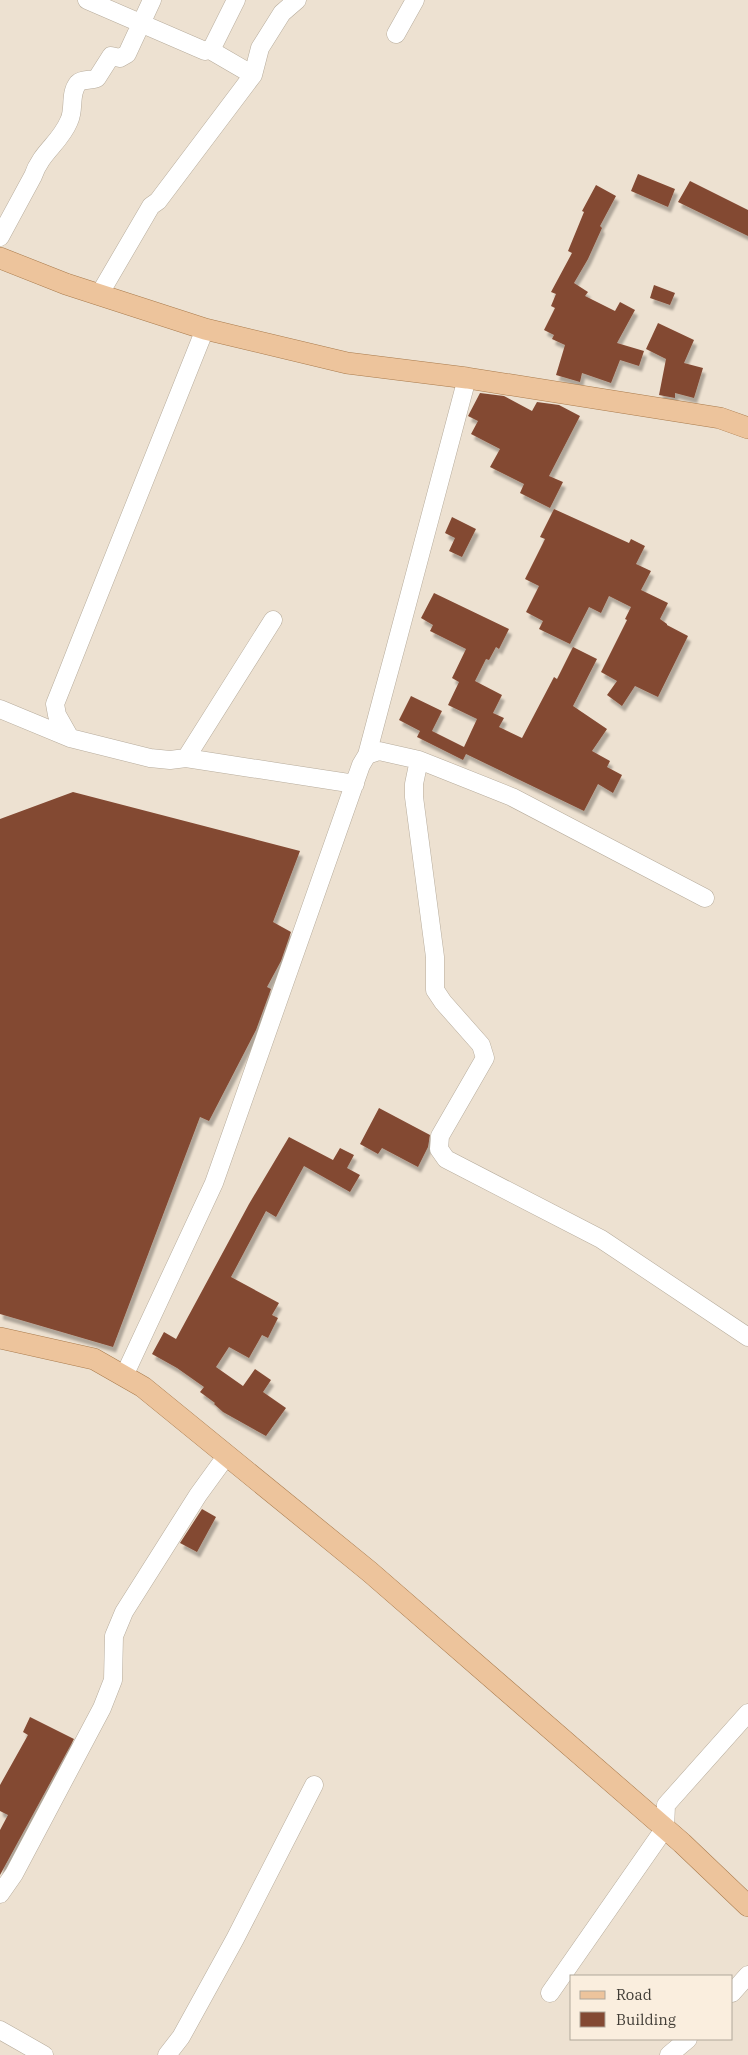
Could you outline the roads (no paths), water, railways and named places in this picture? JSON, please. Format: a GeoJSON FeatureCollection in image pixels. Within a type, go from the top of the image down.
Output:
{"type":"FeatureCollection","features":[{"type":"Feature","properties":{"kind":"main road"},"geometry":{"type":"LineString","coordinates":[[0,258],[66,284],[205,329],[347,363],[467,378],[720,418],[748,428]]}},
{"type":"Feature","properties":{"kind":"main road"},"geometry":{"type":"LineString","coordinates":[[0,1338],[94,1359],[144,1387],[370,1572],[665,1828],[748,1906]]}},
{"type":"Feature","properties":{"kind":"street"},"geometry":{"type":"LineString","coordinates":[[87,0],[205,51],[210,50],[253,75]]}},
{"type":"Feature","properties":{"kind":"street"},"geometry":{"type":"LineString","coordinates":[[0,237],[44,153],[55,144],[69,122],[72,95],[78,83],[97,78],[111,56],[124,57],[142,24],[152,0]]}},
{"type":"Feature","properties":{"kind":"street"},"geometry":{"type":"LineString","coordinates":[[210,50],[236,0]]}},
{"type":"Feature","properties":{"kind":"street"},"geometry":{"type":"LineString","coordinates":[[99,295],[151,206],[158,201],[253,75],[260,48],[282,13],[297,0]]}},
{"type":"Feature","properties":{"kind":"street"},"geometry":{"type":"LineString","coordinates":[[396,34],[415,0]]}},
{"type":"Feature","properties":{"kind":"street"},"geometry":{"type":"LineString","coordinates":[[70,738],[57,715],[55,704],[205,329]]}},
{"type":"Feature","properties":{"kind":"street"},"geometry":{"type":"LineString","coordinates":[[124,1376],[214,1183],[361,764],[367,755],[467,378]]}},
{"type":"Feature","properties":{"kind":"street"},"geometry":{"type":"LineString","coordinates":[[186,758],[273,620]]}},
{"type":"Feature","properties":{"kind":"street"},"geometry":{"type":"LineString","coordinates":[[0,709],[70,738],[150,758],[170,760],[186,758],[355,784]]}},
{"type":"Feature","properties":{"kind":"street"},"geometry":{"type":"LineString","coordinates":[[367,755],[379,751],[419,760],[512,797],[705,898]]}},
{"type":"Feature","properties":{"kind":"street"},"geometry":{"type":"LineString","coordinates":[[419,760],[414,784],[414,796],[435,957],[435,990],[442,1002],[481,1045],[485,1058],[440,1136],[439,1149],[446,1159],[600,1238],[748,1338]]}},
{"type":"Feature","properties":{"kind":"street"},"geometry":{"type":"LineString","coordinates":[[0,1894],[14,1874],[102,1708],[113,1680],[114,1636],[124,1612],[198,1495],[227,1455]]}},
{"type":"Feature","properties":{"kind":"street"},"geometry":{"type":"LineString","coordinates":[[550,1994],[665,1828],[666,1805],[748,1713]]}},
{"type":"Feature","properties":{"kind":"street"},"geometry":{"type":"LineString","coordinates":[[167,2055],[181,2037],[235,1939],[314,1785]]}},
{"type":"Feature","properties":{"kind":"street"},"geometry":{"type":"LineString","coordinates":[[733,1992],[748,1975]]}},
{"type":"Feature","properties":{"kind":"street"},"geometry":{"type":"LineString","coordinates":[[0,2030],[44,2055]]}},
{"type":"Feature","properties":{"kind":"street"},"geometry":{"type":"LineString","coordinates":[[669,2055],[687,2040]]}}]}
